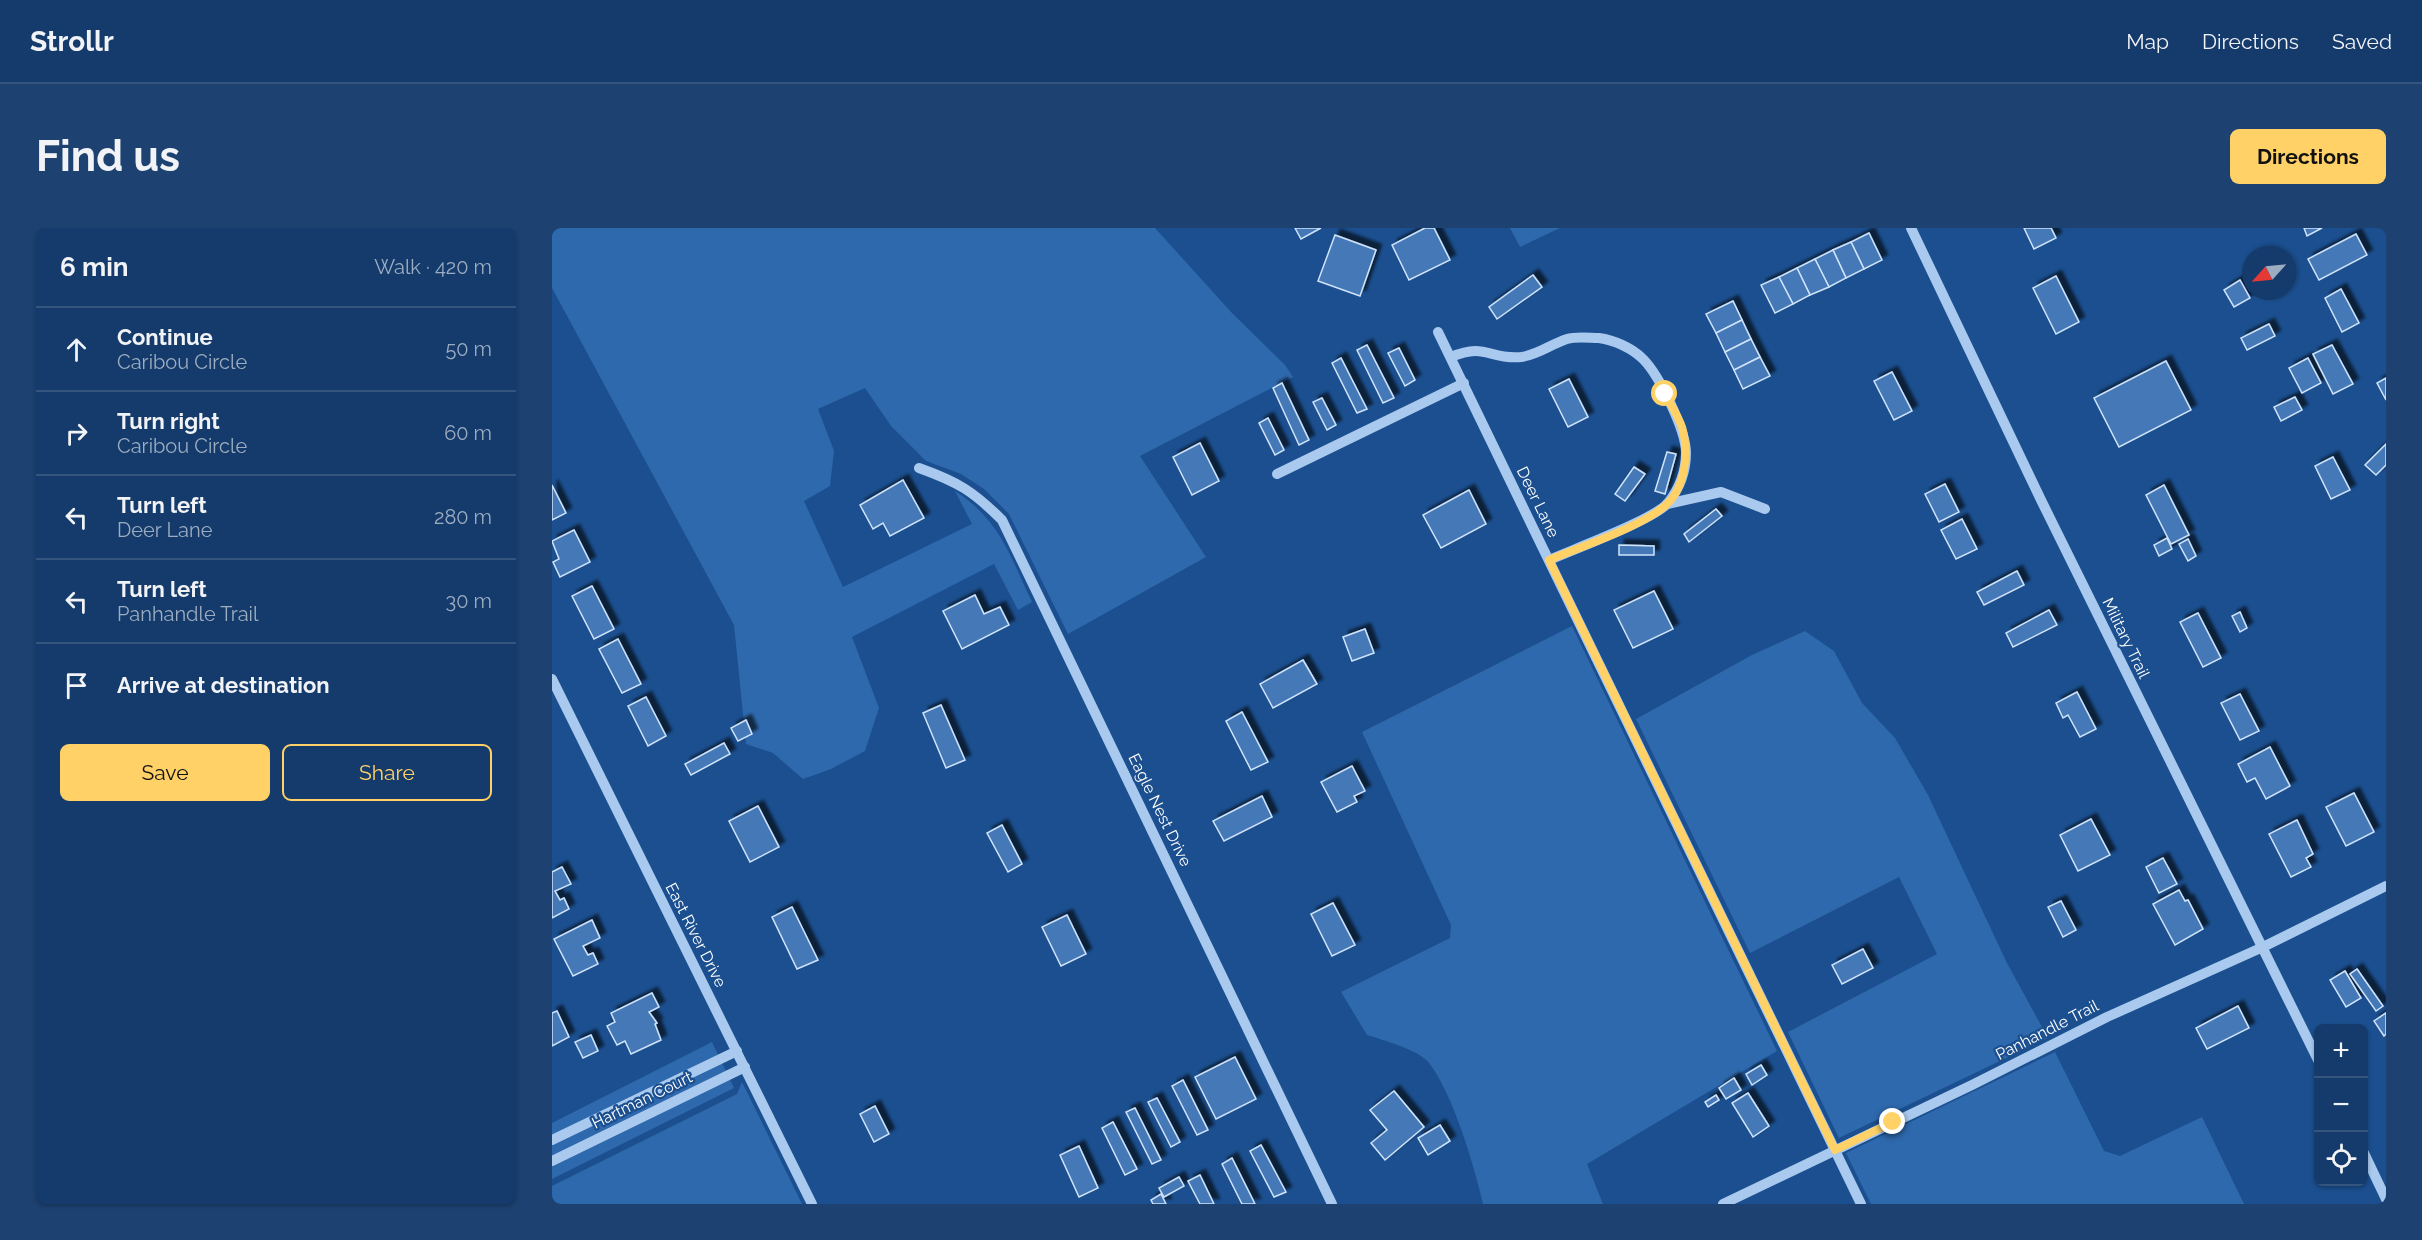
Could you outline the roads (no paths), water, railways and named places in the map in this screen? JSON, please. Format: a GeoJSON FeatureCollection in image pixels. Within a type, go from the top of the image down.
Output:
{"type":"FeatureCollection","features":[{"type":"Feature","properties":{"kind":"street","name":"Military Trail"},"geometry":{"type":"LineString","coordinates":[[1911,228],[2052,521],[2314,1050]]}},
{"type":"Feature","properties":{"kind":"street","name":"Deer Lane"},"geometry":{"type":"LineString","coordinates":[[1438,332],[1861,1204]]}},
{"type":"Feature","properties":{"kind":"street"},"geometry":{"type":"LineString","coordinates":[[1451,357],[1469,349],[1489,351],[1506,358],[1531,356],[1569,338],[1601,338],[1629,347],[1645,360],[1682,427],[1686,451],[1684,474],[1667,504]]}},
{"type":"Feature","properties":{"kind":"street"},"geometry":{"type":"LineString","coordinates":[[1277,474],[1464,383]]}},
{"type":"Feature","properties":{"kind":"street","name":"Eagle Nest Drive"},"geometry":{"type":"LineString","coordinates":[[919,468],[955,481],[977,495],[1002,520],[1332,1204]]}},
{"type":"Feature","properties":{"kind":"street"},"geometry":{"type":"LineString","coordinates":[[1549,560],[1632,525],[1667,504],[1721,492],[1765,509]]}},
{"type":"Feature","properties":{"kind":"street","name":"East River Drive"},"geometry":{"type":"LineString","coordinates":[[552,679],[812,1204]]}},
{"type":"Feature","properties":{"kind":"street","name":"Panhandle Trail"},"geometry":{"type":"LineString","coordinates":[[1723,1204],[1972,1085],[2107,1017],[2263,947],[2386,886]]}},
{"type":"Feature","properties":{"kind":"street","name":"Hartman Court"},"geometry":{"type":"LineString","coordinates":[[552,1140],[737,1051]]}},
{"type":"Feature","properties":{"kind":"street","name":"Hartman Court"},"geometry":{"type":"LineString","coordinates":[[552,1161],[745,1067]]}},
{"type":"Feature","properties":{"kind":"street"},"geometry":{"type":"LineString","coordinates":[[2368,1161],[2386,1199]]}}]}
